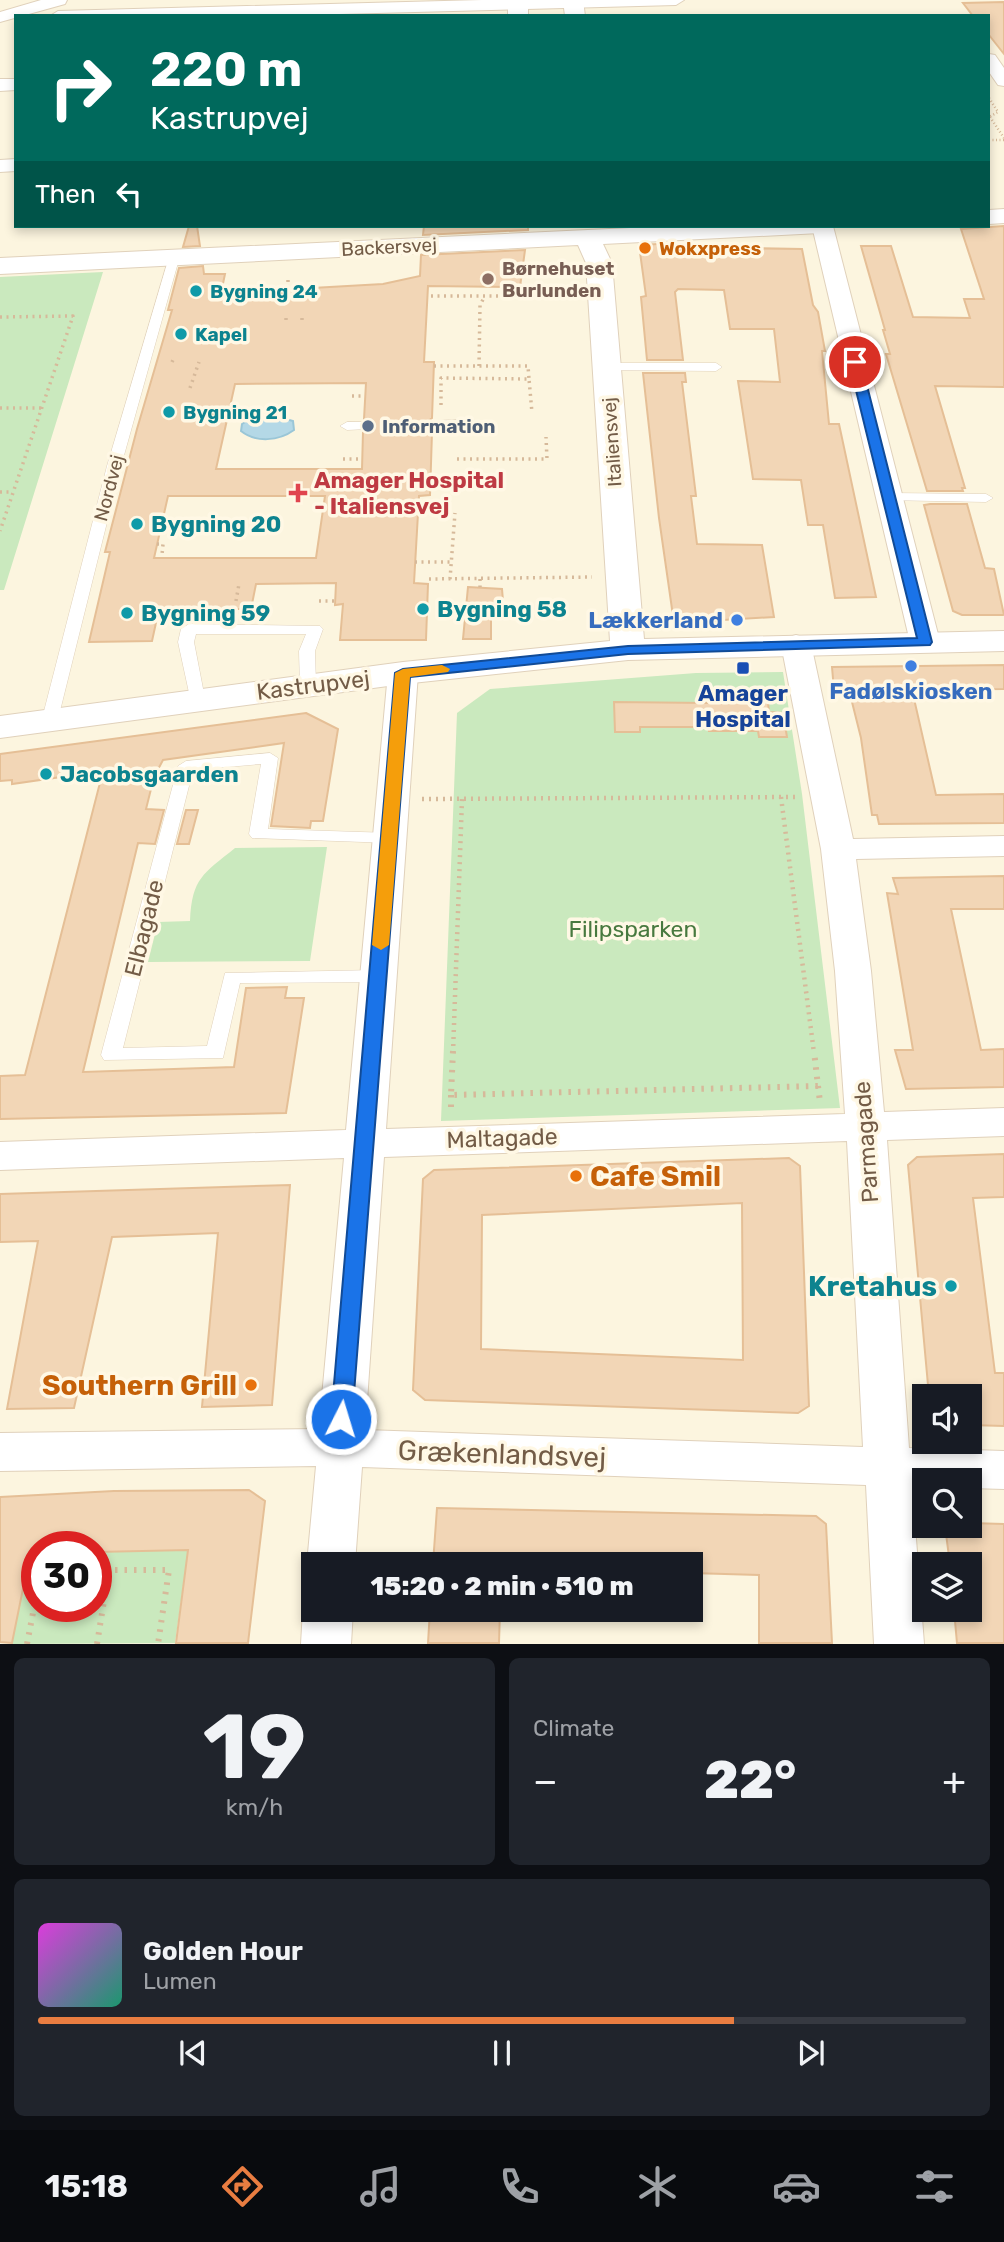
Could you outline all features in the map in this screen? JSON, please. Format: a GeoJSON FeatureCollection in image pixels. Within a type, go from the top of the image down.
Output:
{"type":"FeatureCollection","features":[{"type":"Feature","properties":{"kind":"street"},"geometry":{"type":"LineString","coordinates":[[0,17],[59,0]]}},
{"type":"Feature","properties":{"kind":"street"},"geometry":{"type":"LineString","coordinates":[[150,14],[574,6],[676,0]]}},
{"type":"Feature","properties":{"kind":"street"},"geometry":{"type":"LineString","coordinates":[[990,60],[1004,81]]}},
{"type":"Feature","properties":{"kind":"street","name":"Backersvej"},"geometry":{"type":"LineString","coordinates":[[0,266],[173,259],[532,232],[594,233],[715,228]]}},
{"type":"Feature","properties":{"kind":"street"},"geometry":{"type":"LineString","coordinates":[[822,228],[925,642]]}},
{"type":"Feature","properties":{"kind":"street","name":"Italiensvej"},"geometry":{"type":"LineString","coordinates":[[594,233],[599,263],[628,650]]}},
{"type":"Feature","properties":{"kind":"street","name":"Kastrupvej"},"geometry":{"type":"LineString","coordinates":[[0,727],[403,673],[628,650],[1004,641]]}},
{"type":"Feature","properties":{"kind":"street","name":"Parmagade"},"geometry":{"type":"LineString","coordinates":[[796,645],[838,849],[853,971],[866,1127],[899,1643]]}},
{"type":"Feature","properties":{"kind":"street"},"geometry":{"type":"LineString","coordinates":[[332,1552],[403,673]]}},
{"type":"Feature","properties":{"kind":"street"},"geometry":{"type":"LineString","coordinates":[[838,849],[1004,846]]}},
{"type":"Feature","properties":{"kind":"street","name":"Maltagade"},"geometry":{"type":"LineString","coordinates":[[0,1156],[1004,1122]]}},
{"type":"Feature","properties":{"kind":"street","name":"Grækenlandsvej"},"geometry":{"type":"LineString","coordinates":[[0,1452],[339,1447],[1004,1470]]}},
{"type":"Feature","properties":{"kind":"street"},"geometry":{"type":"LineString","coordinates":[[326,1643],[327,1622]]}},
{"type":"Feature","properties":{"kind":"lane","name":"Nordvej"},"geometry":{"type":"LineString","coordinates":[[50,719],[111,478],[173,259]]}},
{"type":"Feature","properties":{"kind":"lane"},"geometry":{"type":"LineString","coordinates":[[607,367],[716,367]]}},
{"type":"Feature","properties":{"kind":"lane"},"geometry":{"type":"LineString","coordinates":[[437,419],[457,424]]}},
{"type":"Feature","properties":{"kind":"lane"},"geometry":{"type":"LineString","coordinates":[[347,426],[363,426]]}},
{"type":"Feature","properties":{"kind":"lane"},"geometry":{"type":"LineString","coordinates":[[889,497],[986,498]]}},
{"type":"Feature","properties":{"kind":"lane"},"geometry":{"type":"LineString","coordinates":[[197,699],[186,642],[189,629],[315,629],[307,651],[308,686]]}},
{"type":"Feature","properties":{"kind":"lane","name":"Elbagade"},"geometry":{"type":"LineString","coordinates":[[378,976],[232,977],[216,1053],[111,1055],[186,766],[270,758],[258,834],[391,838]]}},
{"type":"Feature","properties":{"kind":"path"},"geometry":{"type":"LineString","coordinates":[[990,99],[998,112],[990,116]]}},
{"type":"Feature","properties":{"kind":"path"},"geometry":{"type":"LineString","coordinates":[[990,118],[1004,139]]}},
{"type":"Feature","properties":{"kind":"path"},"geometry":{"type":"LineString","coordinates":[[288,289],[289,280]]}},
{"type":"Feature","properties":{"kind":"path"},"geometry":{"type":"LineString","coordinates":[[431,296],[512,296]]}},
{"type":"Feature","properties":{"kind":"path"},"geometry":{"type":"LineString","coordinates":[[480,366],[480,305],[485,296]]}},
{"type":"Feature","properties":{"kind":"path"},"geometry":{"type":"LineString","coordinates":[[0,317],[73,316],[0,531]]}},
{"type":"Feature","properties":{"kind":"path"},"geometry":{"type":"LineString","coordinates":[[190,388],[199,362]]}},
{"type":"Feature","properties":{"kind":"path"},"geometry":{"type":"LineString","coordinates":[[434,366],[528,366],[532,413]]}},
{"type":"Feature","properties":{"kind":"path"},"geometry":{"type":"LineString","coordinates":[[437,419],[441,366]]}},
{"type":"Feature","properties":{"kind":"path"},"geometry":{"type":"LineString","coordinates":[[441,378],[529,379]]}},
{"type":"Feature","properties":{"kind":"path"},"geometry":{"type":"LineString","coordinates":[[352,396],[365,396]]}},
{"type":"Feature","properties":{"kind":"path"},"geometry":{"type":"LineString","coordinates":[[0,408],[42,408]]}},
{"type":"Feature","properties":{"kind":"path"},"geometry":{"type":"LineString","coordinates":[[457,459],[547,459],[546,437]]}},
{"type":"Feature","properties":{"kind":"path"},"geometry":{"type":"LineString","coordinates":[[343,459],[362,459]]}},
{"type":"Feature","properties":{"kind":"path"},"geometry":{"type":"LineString","coordinates":[[430,478],[456,477]]}},
{"type":"Feature","properties":{"kind":"path"},"geometry":{"type":"LineString","coordinates":[[0,492],[13,492]]}},
{"type":"Feature","properties":{"kind":"path"},"geometry":{"type":"LineString","coordinates":[[450,579],[455,513]]}},
{"type":"Feature","properties":{"kind":"path"},"geometry":{"type":"LineString","coordinates":[[157,544],[163,544],[160,556]]}},
{"type":"Feature","properties":{"kind":"path"},"geometry":{"type":"LineString","coordinates":[[415,562],[451,562]]}},
{"type":"Feature","properties":{"kind":"path"},"geometry":{"type":"LineString","coordinates":[[429,579],[622,577]]}},
{"type":"Feature","properties":{"kind":"path"},"geometry":{"type":"LineString","coordinates":[[480,579],[480,587]]}},
{"type":"Feature","properties":{"kind":"path"},"geometry":{"type":"LineString","coordinates":[[236,601],[239,584]]}},
{"type":"Feature","properties":{"kind":"path"},"geometry":{"type":"LineString","coordinates":[[319,601],[335,601]]}},
{"type":"Feature","properties":{"kind":"path"},"geometry":{"type":"LineString","coordinates":[[462,799],[451,1095],[818,1086],[781,797]]}},
{"type":"Feature","properties":{"kind":"path"},"geometry":{"type":"LineString","coordinates":[[393,799],[827,797]]}},
{"type":"Feature","properties":{"kind":"path"},"geometry":{"type":"LineString","coordinates":[[112,1570],[169,1570],[158,1643]]}},
{"type":"Feature","properties":{"kind":"path"},"geometry":{"type":"LineString","coordinates":[[27,1643],[31,1622]]}},
{"type":"Feature","properties":{"kind":"path"},"geometry":{"type":"LineString","coordinates":[[97,1643],[100,1622]]}},
{"type":"Feature","properties":{"kind":"green space"},"geometry":{"type":"Polygon","coordinates":[[[103,272],[4,590],[0,590],[0,277],[103,272]]]}},
{"type":"Feature","properties":{"kind":"green space","name":"Filipsparken"},"geometry":{"type":"Polygon","coordinates":[[[783,672],[802,794],[840,1108],[441,1121],[457,713],[490,689],[696,673],[783,672]]]}},
{"type":"Feature","properties":{"kind":"green space"},"geometry":{"type":"Polygon","coordinates":[[[327,847],[310,961],[148,962],[158,922],[190,921],[193,895],[201,878],[235,848],[327,847]]]}},
{"type":"Feature","properties":{"kind":"green space"},"geometry":{"type":"Polygon","coordinates":[[[188,1550],[175,1643],[12,1644],[21,1599],[21,1622],[112,1622],[112,1552],[188,1550]]]}},
{"type":"Feature","properties":{"kind":"water"},"geometry":{"type":"Polygon","coordinates":[[[272,415],[293,421],[294,430],[268,439],[253,437],[241,431],[242,424],[254,417],[272,415]]]}},
{"type":"Feature","properties":{"kind":"building"},"geometry":{"type":"Polygon","coordinates":[[[1004,2],[1004,54],[990,36],[990,14],[971,14],[963,3],[1004,2]]]}},
{"type":"Feature","properties":{"kind":"building"},"geometry":{"type":"Polygon","coordinates":[[[1004,226],[1004,387],[935,386],[965,488],[962,488],[963,491],[927,491],[886,354],[890,354],[885,330],[861,246],[891,246],[913,317],[970,318],[964,299],[984,299],[961,229],[1004,226]]]}},
{"type":"Feature","properties":{"kind":"building"},"geometry":{"type":"Polygon","coordinates":[[[188,228],[197,228],[200,246],[183,247],[188,228]]]}},
{"type":"Feature","properties":{"kind":"building"},"geometry":{"type":"Polygon","coordinates":[[[424,228],[528,228],[528,230],[423,235],[424,228]]]}},
{"type":"Feature","properties":{"kind":"building"},"geometry":{"type":"Polygon","coordinates":[[[679,243],[683,251],[802,249],[825,351],[822,351],[829,424],[839,424],[876,597],[835,598],[823,525],[808,525],[801,480],[753,479],[738,381],[780,382],[774,329],[730,329],[724,290],[678,289],[675,292],[683,360],[647,360],[641,297],[646,296],[639,245],[679,243]]]}},
{"type":"Feature","properties":{"kind":"building"},"geometry":{"type":"Polygon","coordinates":[[[525,250],[520,287],[428,286],[424,362],[434,362],[432,418],[423,426],[432,432],[430,495],[419,496],[414,583],[428,584],[426,640],[340,640],[343,604],[335,605],[336,583],[256,584],[251,609],[159,609],[152,641],[89,642],[110,552],[105,552],[172,310],[168,310],[179,268],[203,266],[204,274],[225,274],[221,293],[383,284],[420,276],[421,255],[525,250]],[[366,383],[235,384],[216,469],[362,469],[363,432],[371,429],[370,421],[364,419],[366,383]],[[168,496],[154,558],[316,558],[325,496],[168,496]]]}},
{"type":"Feature","properties":{"kind":"building"},"geometry":{"type":"Polygon","coordinates":[[[643,373],[685,373],[686,382],[682,382],[696,496],[691,496],[697,544],[762,545],[774,617],[674,623],[643,373]]]}},
{"type":"Feature","properties":{"kind":"building"},"geometry":{"type":"Polygon","coordinates":[[[967,504],[985,568],[994,569],[1004,615],[962,615],[953,611],[924,505],[967,504]]]}},
{"type":"Feature","properties":{"kind":"building"},"geometry":{"type":"Polygon","coordinates":[[[468,587],[502,589],[504,613],[491,615],[491,639],[463,639],[468,587]]]}},
{"type":"Feature","properties":{"kind":"building"},"geometry":{"type":"Polygon","coordinates":[[[1004,665],[1004,689],[912,690],[936,795],[1004,794],[1004,823],[879,824],[877,815],[872,815],[861,738],[849,690],[834,690],[832,667],[1004,665]]]}},
{"type":"Feature","properties":{"kind":"building"},"geometry":{"type":"Polygon","coordinates":[[[706,693],[767,693],[769,712],[783,713],[787,737],[759,737],[758,731],[709,731],[709,727],[640,727],[640,732],[615,732],[614,702],[707,703],[706,693]]]}},
{"type":"Feature","properties":{"kind":"building"},"geometry":{"type":"Polygon","coordinates":[[[306,713],[338,729],[323,821],[311,821],[310,828],[271,826],[284,743],[163,760],[154,777],[146,809],[164,810],[155,844],[138,843],[83,1072],[234,1067],[246,988],[287,987],[285,998],[304,998],[286,1113],[0,1119],[0,1076],[25,1075],[103,771],[12,784],[12,780],[0,781],[0,754],[306,713]]]}},
{"type":"Feature","properties":{"kind":"building"},"geometry":{"type":"Polygon","coordinates":[[[186,810],[198,810],[189,844],[177,844],[186,810]]]}},
{"type":"Feature","properties":{"kind":"building"},"geometry":{"type":"Polygon","coordinates":[[[1004,876],[1004,909],[951,909],[981,1050],[1004,1049],[1004,1087],[906,1089],[895,1050],[913,1050],[887,893],[898,894],[893,878],[1004,876]]]}},
{"type":"Feature","properties":{"kind":"building","name":"Kretahus"},"geometry":{"type":"Polygon","coordinates":[[[1004,1154],[1004,1197],[973,1198],[995,1373],[1004,1373],[1004,1426],[982,1425],[982,1384],[928,1384],[908,1165],[917,1157],[1004,1154]]]}},
{"type":"Feature","properties":{"kind":"building"},"geometry":{"type":"Polygon","coordinates":[[[789,1158],[800,1166],[809,1406],[798,1413],[425,1400],[413,1390],[423,1179],[434,1170],[789,1158]],[[742,1203],[482,1215],[481,1349],[743,1360],[742,1203]]]}},
{"type":"Feature","properties":{"kind":"building"},"geometry":{"type":"Polygon","coordinates":[[[290,1185],[272,1405],[202,1407],[218,1233],[112,1237],[74,1408],[7,1409],[38,1241],[0,1242],[0,1194],[290,1185]]]}},
{"type":"Feature","properties":{"kind":"building"},"geometry":{"type":"Polygon","coordinates":[[[249,1490],[265,1501],[248,1643],[176,1643],[188,1550],[112,1552],[112,1531],[21,1531],[21,1598],[12,1643],[0,1642],[0,1497],[114,1491],[249,1490]]]}},
{"type":"Feature","properties":{"kind":"building"},"geometry":{"type":"Polygon","coordinates":[[[437,1508],[816,1516],[826,1524],[832,1643],[759,1643],[759,1575],[703,1573],[703,1552],[434,1552],[437,1508]]]}},
{"type":"Feature","properties":{"kind":"building"},"geometry":{"type":"Polygon","coordinates":[[[982,1523],[1004,1524],[1004,1643],[957,1643],[955,1622],[982,1622],[982,1552],[948,1552],[947,1538],[982,1538],[982,1523]]]}},
{"type":"Feature","properties":{"kind":"building"},"geometry":{"type":"Polygon","coordinates":[[[429,1622],[500,1622],[499,1643],[428,1643],[429,1622]]]}},
{"type":"Feature","properties":{"kind":"slow traffic"},"geometry":{"type":"LineString","coordinates":[[381,945],[403,673],[442,669]]}},
{"type":"Feature","properties":{"kind":"place","name":"Wokxpress"},"geometry":{"type":"Point","coordinates":[645,248]}},
{"type":"Feature","properties":{"kind":"place","name":"Børnehuset Burlunden"},"geometry":{"type":"Point","coordinates":[488,279]}},
{"type":"Feature","properties":{"kind":"place","name":"Bygning 24"},"geometry":{"type":"Point","coordinates":[196,291]}},
{"type":"Feature","properties":{"kind":"place","name":"Kapel"},"geometry":{"type":"Point","coordinates":[181,334]}},
{"type":"Feature","properties":{"kind":"place","name":"Bygning 21"},"geometry":{"type":"Point","coordinates":[169,412]}},
{"type":"Feature","properties":{"kind":"place","name":"Information"},"geometry":{"type":"Point","coordinates":[368,426]}},
{"type":"Feature","properties":{"kind":"place","name":"Amager Hospital - Italiensvej"},"geometry":{"type":"Point","coordinates":[298,493]}},
{"type":"Feature","properties":{"kind":"place","name":"Bygning 20"},"geometry":{"type":"Point","coordinates":[137,524]}},
{"type":"Feature","properties":{"kind":"place","name":"Bygning 58"},"geometry":{"type":"Point","coordinates":[423,609]}},
{"type":"Feature","properties":{"kind":"place","name":"Bygning 59"},"geometry":{"type":"Point","coordinates":[127,613]}},
{"type":"Feature","properties":{"kind":"place","name":"Lækkerland"},"geometry":{"type":"Point","coordinates":[737,620]}},
{"type":"Feature","properties":{"kind":"place","name":"Fadølskiosken"},"geometry":{"type":"Point","coordinates":[911,666]}},
{"type":"Feature","properties":{"kind":"place","name":"Amager Hospital"},"geometry":{"type":"Point","coordinates":[743,668]}},
{"type":"Feature","properties":{"kind":"place","name":"Jacobsgaarden"},"geometry":{"type":"Point","coordinates":[46,774]}},
{"type":"Feature","properties":{"kind":"place","name":"Cafe Smil"},"geometry":{"type":"Point","coordinates":[576,1176]}},
{"type":"Feature","properties":{"kind":"place","name":"Kretahus"},"geometry":{"type":"Point","coordinates":[951,1286]}},
{"type":"Feature","properties":{"kind":"place","name":"Southern Grill"},"geometry":{"type":"Point","coordinates":[251,1385]}},
{"type":"Feature","properties":{"kind":"route"},"geometry":{"type":"LineString","coordinates":[[341,1419],[403,673],[628,650],[925,642],[855,362]]}}]}
